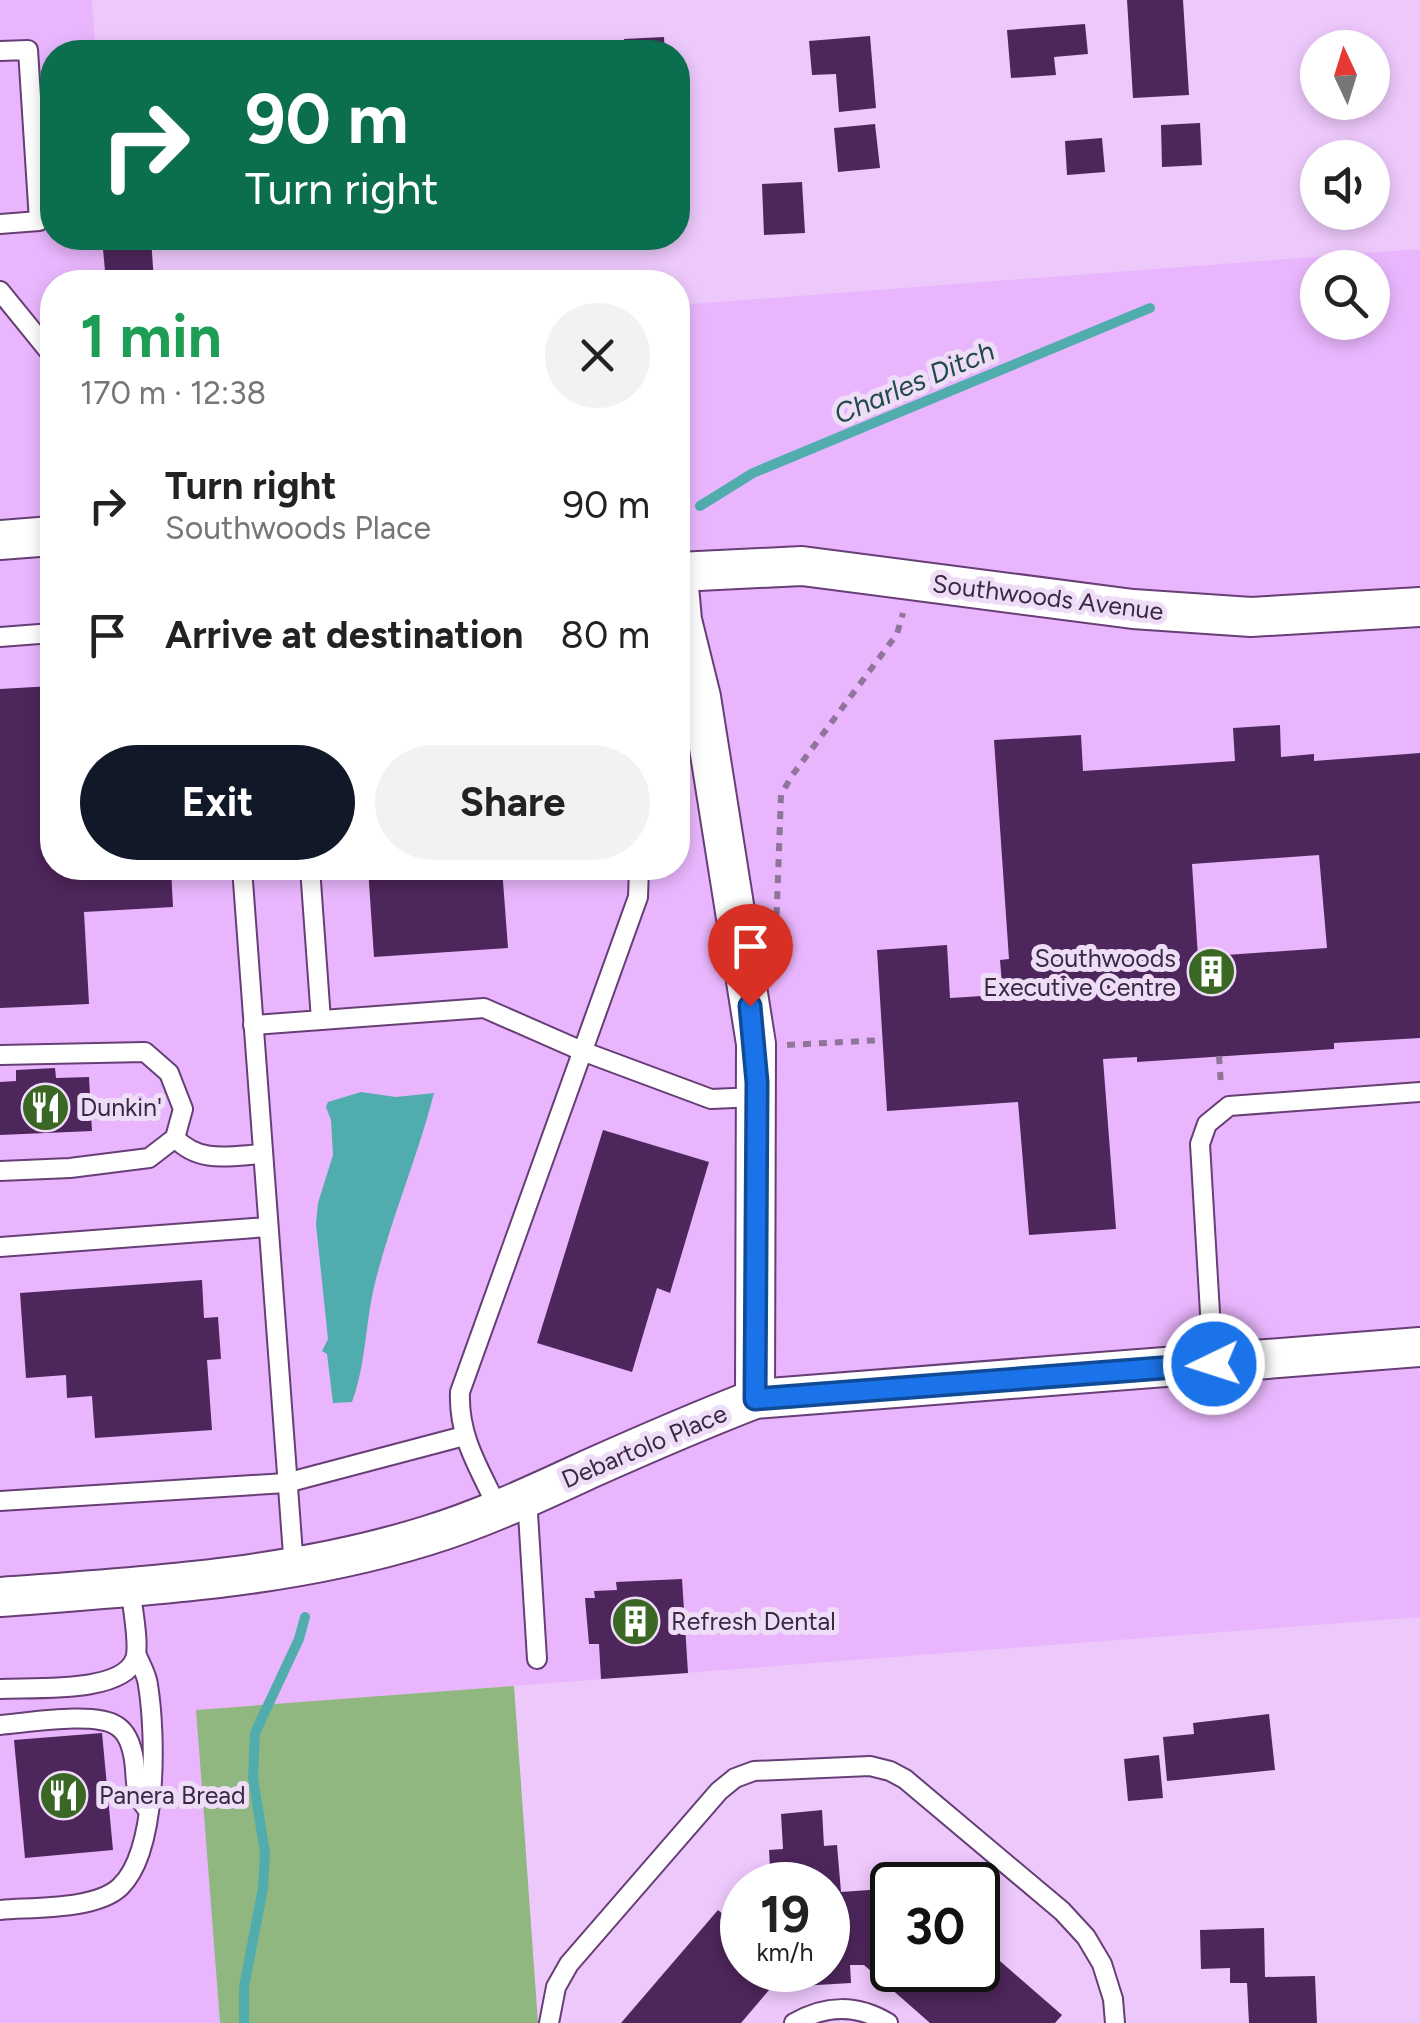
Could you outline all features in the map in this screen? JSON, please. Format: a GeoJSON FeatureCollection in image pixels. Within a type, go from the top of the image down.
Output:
{"type":"FeatureCollection","features":[{"type":"Feature","properties":{"kind":"street"},"geometry":{"type":"LineString","coordinates":[[0,540],[40,537]]}},
{"type":"Feature","properties":{"kind":"street","name":"Southwoods Avenue"},"geometry":{"type":"LineString","coordinates":[[690,573],[802,566],[1132,609],[1250,618],[1420,607]]}},
{"type":"Feature","properties":{"kind":"street"},"geometry":{"type":"LineString","coordinates":[[690,652],[701,697],[756,1044],[755,1399]]}},
{"type":"Feature","properties":{"kind":"street","name":"Debartolo Place"},"geometry":{"type":"LineString","coordinates":[[0,1597],[222,1580],[294,1569],[428,1536],[513,1504],[671,1432],[755,1399],[1420,1347]]}},
{"type":"Feature","properties":{"kind":"lane"},"geometry":{"type":"LineString","coordinates":[[0,51],[28,50],[39,222],[0,224]]}},
{"type":"Feature","properties":{"kind":"lane"},"geometry":{"type":"LineString","coordinates":[[0,291],[40,339]]}},
{"type":"Feature","properties":{"kind":"lane"},"geometry":{"type":"LineString","coordinates":[[0,637],[40,634]]}},
{"type":"Feature","properties":{"kind":"lane"},"geometry":{"type":"LineString","coordinates":[[243,880],[294,1569]]}},
{"type":"Feature","properties":{"kind":"lane"},"geometry":{"type":"LineString","coordinates":[[311,880],[321,1020]]}},
{"type":"Feature","properties":{"kind":"lane"},"geometry":{"type":"LineString","coordinates":[[537,1659],[513,1504],[464,1436],[459,1419],[460,1392],[638,897],[638,880]]}},
{"type":"Feature","properties":{"kind":"lane"},"geometry":{"type":"LineString","coordinates":[[253,1025],[484,1008],[582,1051],[711,1099],[757,1097]]}},
{"type":"Feature","properties":{"kind":"lane"},"geometry":{"type":"LineString","coordinates":[[0,1055],[145,1052],[169,1073],[183,1109],[175,1138],[149,1158],[70,1168],[0,1171]]}},
{"type":"Feature","properties":{"kind":"lane"},"geometry":{"type":"LineString","coordinates":[[1214,1364],[1200,1144],[1207,1124],[1228,1106],[1420,1092]]}},
{"type":"Feature","properties":{"kind":"lane"},"geometry":{"type":"LineString","coordinates":[[175,1138],[190,1154],[263,1154]]}},
{"type":"Feature","properties":{"kind":"lane"},"geometry":{"type":"LineString","coordinates":[[0,1247],[268,1227]]}},
{"type":"Feature","properties":{"kind":"lane"},"geometry":{"type":"LineString","coordinates":[[0,1501],[286,1483],[464,1436]]}},
{"type":"Feature","properties":{"kind":"lane"},"geometry":{"type":"LineString","coordinates":[[0,1910],[93,1902],[120,1888],[139,1860],[154,1795],[148,1681],[136,1656],[130,1588]]}},
{"type":"Feature","properties":{"kind":"lane"},"geometry":{"type":"LineString","coordinates":[[0,1689],[104,1683],[127,1671],[136,1656]]}},
{"type":"Feature","properties":{"kind":"lane"},"geometry":{"type":"LineString","coordinates":[[0,1725],[97,1718],[115,1724],[128,1737],[136,1796],[148,1810]]}},
{"type":"Feature","properties":{"kind":"lane"},"geometry":{"type":"LineString","coordinates":[[549,2023],[556,1987],[569,1964],[719,1791],[735,1778],[754,1771],[870,1766],[905,1779],[1074,1924],[1102,1964],[1115,2023]]}},
{"type":"Feature","properties":{"kind":"lane"},"geometry":{"type":"LineString","coordinates":[[794,2023],[830,2008],[859,2009],[888,2023]]}},
{"type":"Feature","properties":{"kind":"path"},"geometry":{"type":"LineString","coordinates":[[774,942],[782,794],[903,622]]}},
{"type":"Feature","properties":{"kind":"path"},"geometry":{"type":"LineString","coordinates":[[788,1062],[792,1044],[883,1040]]}},
{"type":"Feature","properties":{"kind":"shaded area"},"geometry":{"type":"Polygon","coordinates":[[[0,0],[92,0],[95,40],[40,40],[40,250],[111,250],[113,270],[40,270],[40,880],[690,880],[690,304],[1300,258],[1300,340],[1390,340],[1390,251],[1420,249],[1420,1617],[197,1710],[220,2023],[0,2023],[0,0]]]}},
{"type":"Feature","properties":{"kind":"shaded area"},"geometry":{"type":"Polygon","coordinates":[[[361,1092],[396,1097],[434,1093],[376,1279],[352,1402],[333,1403],[327,1354],[322,1351],[328,1339],[316,1224],[318,1203],[333,1155],[331,1120],[326,1107],[328,1102],[361,1092]]]}},
{"type":"Feature","properties":{"kind":"shaded area"},"geometry":{"type":"Polygon","coordinates":[[[514,1686],[538,2023],[220,2023],[196,1710],[514,1686]]]}},
{"type":"Feature","properties":{"kind":"building"},"geometry":{"type":"Polygon","coordinates":[[[1127,0],[1183,0],[1189,95],[1133,98],[1127,0]]]}},
{"type":"Feature","properties":{"kind":"building"},"geometry":{"type":"Polygon","coordinates":[[[1085,24],[1088,54],[1054,57],[1056,75],[1011,78],[1007,30],[1085,24]]]}},
{"type":"Feature","properties":{"kind":"building"},"geometry":{"type":"Polygon","coordinates":[[[870,36],[876,108],[839,112],[836,74],[812,75],[809,41],[870,36]]]}},
{"type":"Feature","properties":{"kind":"building"},"geometry":{"type":"Polygon","coordinates":[[[664,37],[664,40],[624,40],[664,37]]]}},
{"type":"Feature","properties":{"kind":"building"},"geometry":{"type":"Polygon","coordinates":[[[1200,123],[1202,165],[1162,167],[1161,125],[1200,123]]]}},
{"type":"Feature","properties":{"kind":"building"},"geometry":{"type":"Polygon","coordinates":[[[875,124],[880,168],[838,172],[834,128],[875,124]]]}},
{"type":"Feature","properties":{"kind":"building"},"geometry":{"type":"Polygon","coordinates":[[[1102,138],[1105,172],[1067,175],[1065,141],[1102,138]]]}},
{"type":"Feature","properties":{"kind":"building"},"geometry":{"type":"Polygon","coordinates":[[[802,182],[805,233],[764,235],[762,184],[802,182]]]}},
{"type":"Feature","properties":{"kind":"building"},"geometry":{"type":"Polygon","coordinates":[[[103,250],[152,250],[153,270],[105,270],[103,250]]]}},
{"type":"Feature","properties":{"kind":"building"},"geometry":{"type":"Polygon","coordinates":[[[40,687],[40,880],[172,880],[173,907],[84,912],[89,1004],[0,1008],[0,689],[40,687]]]}},
{"type":"Feature","properties":{"kind":"building","name":"Southwoods Executive Centre"},"geometry":{"type":"Polygon","coordinates":[[[1280,725],[1281,757],[1314,754],[1314,761],[1420,753],[1420,1038],[1334,1043],[1334,1049],[1137,1062],[1137,1057],[1103,1059],[1116,1229],[1029,1235],[1018,1102],[887,1111],[877,950],[947,945],[950,998],[998,995],[998,984],[1002,984],[1000,960],[1009,959],[994,740],[1081,735],[1083,771],[1235,761],[1233,728],[1280,725]],[[1319,855],[1192,864],[1198,957],[1327,948],[1319,855]]]}},
{"type":"Feature","properties":{"kind":"building"},"geometry":{"type":"Polygon","coordinates":[[[369,880],[503,880],[508,948],[374,957],[369,880]]]}},
{"type":"Feature","properties":{"kind":"building","name":"Dunkin'"},"geometry":{"type":"Polygon","coordinates":[[[55,1068],[56,1078],[89,1077],[92,1131],[0,1135],[0,1082],[16,1081],[16,1070],[55,1068]]]}},
{"type":"Feature","properties":{"kind":"building"},"geometry":{"type":"Polygon","coordinates":[[[603,1130],[709,1162],[670,1293],[657,1288],[632,1372],[537,1343],[603,1130]]]}},
{"type":"Feature","properties":{"kind":"building"},"geometry":{"type":"Polygon","coordinates":[[[202,1280],[204,1318],[218,1317],[221,1359],[207,1360],[212,1430],[95,1438],[92,1396],[67,1398],[66,1375],[26,1378],[20,1293],[202,1280]]]}},
{"type":"Feature","properties":{"kind":"building","name":"Refresh Dental"},"geometry":{"type":"Polygon","coordinates":[[[682,1579],[688,1673],[601,1679],[599,1644],[589,1644],[585,1598],[595,1598],[594,1591],[617,1590],[616,1582],[682,1579]]]}},
{"type":"Feature","properties":{"kind":"building"},"geometry":{"type":"Polygon","coordinates":[[[1269,1714],[1275,1770],[1167,1781],[1163,1737],[1194,1734],[1193,1723],[1269,1714]]]}},
{"type":"Feature","properties":{"kind":"building","name":"Panera Bread"},"geometry":{"type":"Polygon","coordinates":[[[102,1733],[113,1850],[25,1858],[14,1740],[102,1733]]]}},
{"type":"Feature","properties":{"kind":"building"},"geometry":{"type":"Polygon","coordinates":[[[1159,1755],[1163,1798],[1128,1801],[1124,1759],[1159,1755]]]}},
{"type":"Feature","properties":{"kind":"building"},"geometry":{"type":"Polygon","coordinates":[[[822,1810],[824,1846],[837,1845],[838,1862],[770,1862],[769,1850],[783,1849],[781,1814],[822,1810]]]}},
{"type":"Feature","properties":{"kind":"building"},"geometry":{"type":"Polygon","coordinates":[[[870,1890],[870,1970],[864,1965],[850,1965],[850,1891],[870,1890]]]}},
{"type":"Feature","properties":{"kind":"building"},"geometry":{"type":"Polygon","coordinates":[[[718,1910],[720,1992],[767,1992],[741,2023],[621,2023],[718,1910]]]}},
{"type":"Feature","properties":{"kind":"building"},"geometry":{"type":"Polygon","coordinates":[[[1264,1928],[1265,1977],[1315,1976],[1317,2023],[1249,2023],[1247,1983],[1230,1983],[1230,1968],[1201,1969],[1200,1930],[1264,1928]]]}},
{"type":"Feature","properties":{"kind":"building"},"geometry":{"type":"Polygon","coordinates":[[[1000,1961],[1062,2015],[1055,2023],[930,2023],[895,1992],[1000,1992],[1000,1961]]]}},
{"type":"Feature","properties":{"kind":"waterway","name":"Charles Ditch"},"geometry":{"type":"LineString","coordinates":[[700,506],[753,473],[1150,308]]}},
{"type":"Feature","properties":{"kind":"waterway","name":"Charles Ditch"},"geometry":{"type":"LineString","coordinates":[[244,2023],[244,1987],[263,1888],[265,1853],[253,1778],[255,1733],[299,1639],[305,1617]]}},
{"type":"Feature","properties":{"kind":"place","name":"Southwoods Executive Centre"},"geometry":{"type":"Point","coordinates":[1211,972]}},
{"type":"Feature","properties":{"kind":"place","name":"Dunkin'"},"geometry":{"type":"Point","coordinates":[45,1107]}},
{"type":"Feature","properties":{"kind":"place","name":"Refresh Dental"},"geometry":{"type":"Point","coordinates":[636,1621]}},
{"type":"Feature","properties":{"kind":"place","name":"Panera Bread"},"geometry":{"type":"Point","coordinates":[64,1795]}},
{"type":"Feature","properties":{"kind":"route"},"geometry":{"type":"LineString","coordinates":[[750,1006],[757,1082],[755,1399],[1214,1364]]}}]}
